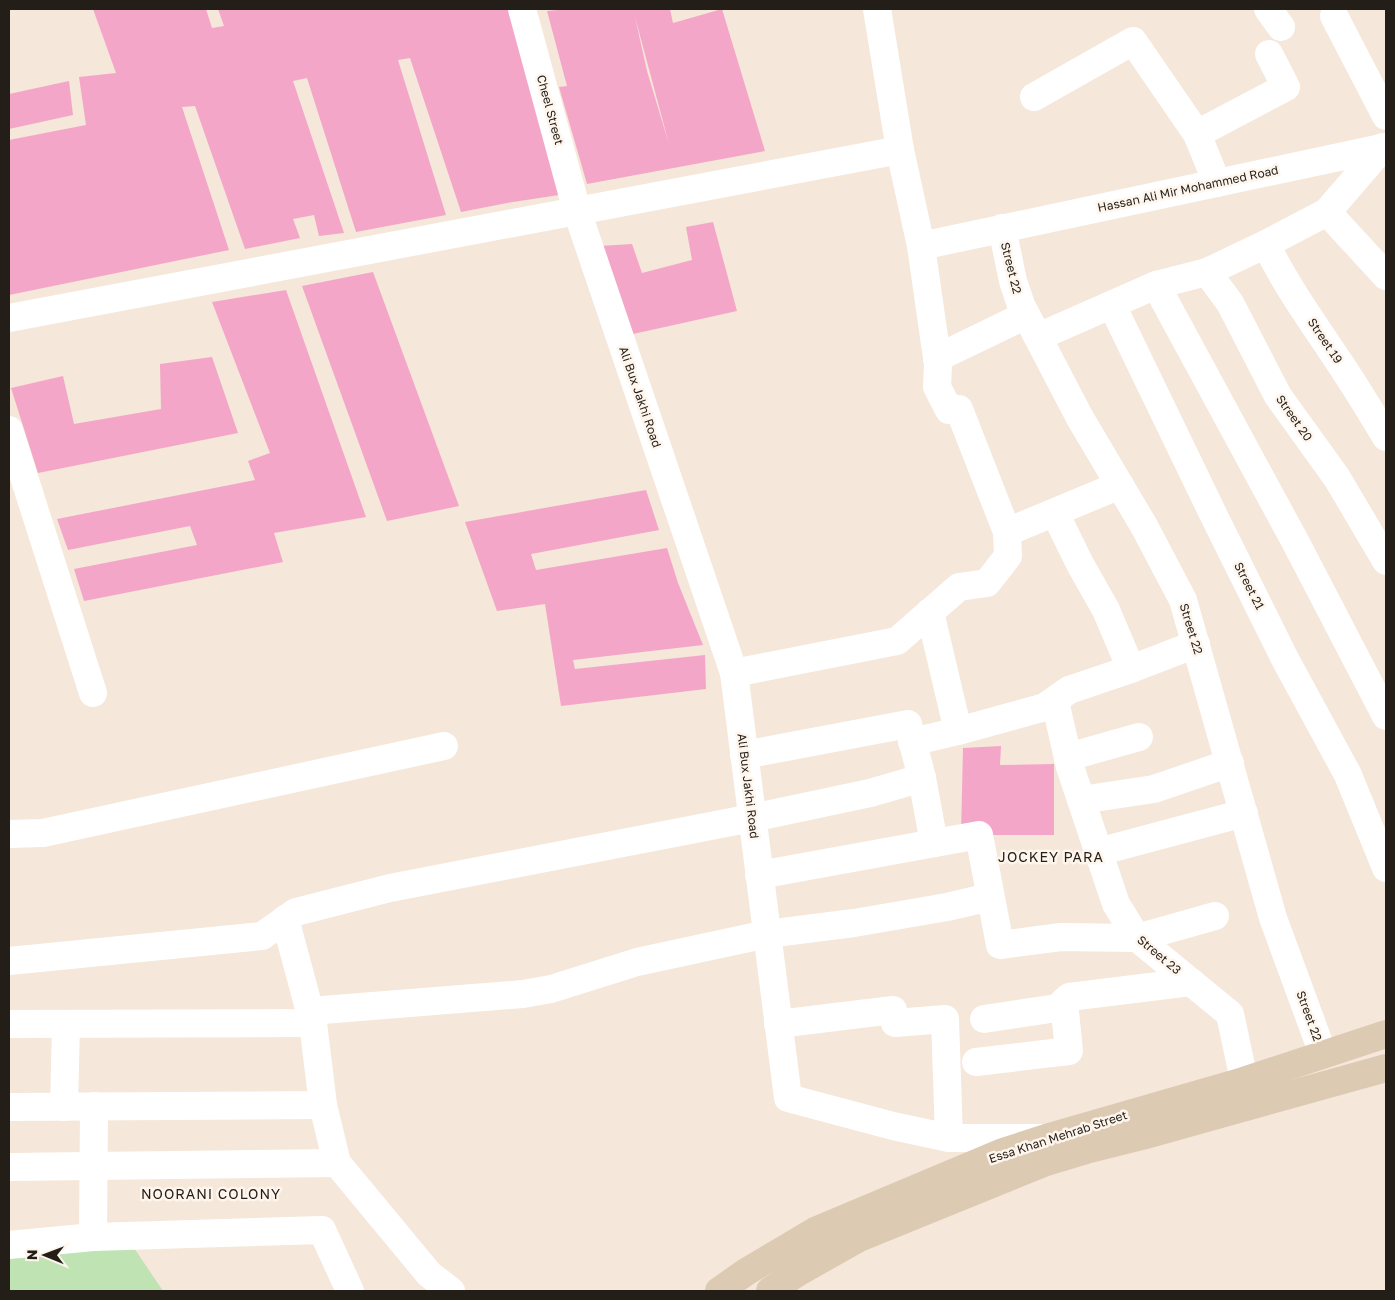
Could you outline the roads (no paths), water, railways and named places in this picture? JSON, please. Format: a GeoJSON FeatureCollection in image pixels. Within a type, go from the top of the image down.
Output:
{"type":"FeatureCollection","features":[{"type":"Feature","properties":{"kind":"main road","name":"Essa Khan Mehrab Street"},"geometry":{"type":"LineString","coordinates":[[770,1291],[797,1273],[860,1238],[1051,1149],[1244,1080],[1386,1034]]}},
{"type":"Feature","properties":{"kind":"main road","name":"Essa Khan Mehrab Street"},"geometry":{"type":"LineString","coordinates":[[719,1291],[753,1267],[815,1231],[1003,1152],[1051,1149],[1086,1150],[1386,1068]]}},
{"type":"Feature","properties":{"kind":"street","name":"Cheel Street"},"geometry":{"type":"LineString","coordinates":[[522,9],[577,211]]}},
{"type":"Feature","properties":{"kind":"street"},"geometry":{"type":"LineString","coordinates":[[734,674],[897,641],[959,587],[987,583],[1008,556],[1008,532],[959,409],[949,410],[937,386],[938,365],[921,246],[900,150],[877,9]]}},
{"type":"Feature","properties":{"kind":"street"},"geometry":{"type":"LineString","coordinates":[[1334,16],[1386,116]]}},
{"type":"Feature","properties":{"kind":"street"},"geometry":{"type":"LineString","coordinates":[[1034,97],[1133,41],[1197,134],[1217,183]]}},
{"type":"Feature","properties":{"kind":"street"},"geometry":{"type":"LineString","coordinates":[[1197,134],[1286,87],[1269,54]]}},
{"type":"Feature","properties":{"kind":"street"},"geometry":{"type":"LineString","coordinates":[[937,358],[1032,326],[1112,305],[1156,285],[1207,272],[1327,212],[1385,148]]}},
{"type":"Feature","properties":{"kind":"street","name":"Hassan Ali Mir Mohammed Road"},"geometry":{"type":"LineString","coordinates":[[921,246],[1385,148]]}},
{"type":"Feature","properties":{"kind":"street"},"geometry":{"type":"LineString","coordinates":[[9,318],[900,150]]}},
{"type":"Feature","properties":{"kind":"street","name":"Ali Bux Jakhi Road"},"geometry":{"type":"LineString","coordinates":[[577,211],[734,674],[788,1098],[893,1126],[949,1138],[1051,1149]]}},
{"type":"Feature","properties":{"kind":"street"},"geometry":{"type":"LineString","coordinates":[[1327,212],[1386,276]]}},
{"type":"Feature","properties":{"kind":"street","name":"Street 22"},"geometry":{"type":"LineString","coordinates":[[996,230],[1021,306],[1080,418],[1144,526],[1183,600],[1274,918],[1323,1054]]}},
{"type":"Feature","properties":{"kind":"street","name":"Street 19"},"geometry":{"type":"LineString","coordinates":[[1266,244],[1294,293],[1386,437]]}},
{"type":"Feature","properties":{"kind":"street","name":"Street 20"},"geometry":{"type":"LineString","coordinates":[[1207,272],[1230,303],[1278,396],[1337,478],[1386,561]]}},
{"type":"Feature","properties":{"kind":"street"},"geometry":{"type":"LineString","coordinates":[[1156,285],[1296,543],[1386,716]]}},
{"type":"Feature","properties":{"kind":"street","name":"Street 21"},"geometry":{"type":"LineString","coordinates":[[1112,305],[1285,658],[1348,775],[1386,868]]}},
{"type":"Feature","properties":{"kind":"street"},"geometry":{"type":"LineString","coordinates":[[9,430],[92,693]]}},
{"type":"Feature","properties":{"kind":"street"},"geometry":{"type":"LineString","coordinates":[[1008,532],[1120,485]]}},
{"type":"Feature","properties":{"kind":"street"},"geometry":{"type":"LineString","coordinates":[[1055,513],[1080,564],[1106,610],[1131,669]]}},
{"type":"Feature","properties":{"kind":"street"},"geometry":{"type":"LineString","coordinates":[[930,612],[958,731]]}},
{"type":"Feature","properties":{"kind":"street"},"geometry":{"type":"LineString","coordinates":[[912,742],[1045,707],[1069,690],[1196,644]]}},
{"type":"Feature","properties":{"kind":"street","name":"Street 23"},"geometry":{"type":"LineString","coordinates":[[1055,701],[1068,757],[1116,904],[1136,938],[1230,1014],[1244,1080]]}},
{"type":"Feature","properties":{"kind":"street"},"geometry":{"type":"LineString","coordinates":[[744,755],[908,724],[922,778],[934,843]]}},
{"type":"Feature","properties":{"kind":"street"},"geometry":{"type":"LineString","coordinates":[[1068,757],[1139,737]]}},
{"type":"Feature","properties":{"kind":"street"},"geometry":{"type":"LineString","coordinates":[[9,834],[43,832],[444,746]]}},
{"type":"Feature","properties":{"kind":"street"},"geometry":{"type":"LineString","coordinates":[[1081,800],[1154,789],[1230,763]]}},
{"type":"Feature","properties":{"kind":"street"},"geometry":{"type":"LineString","coordinates":[[9,961],[262,936],[296,912],[390,888],[752,818],[870,793],[922,778]]}},
{"type":"Feature","properties":{"kind":"street"},"geometry":{"type":"LineString","coordinates":[[1098,852],[1244,813]]}},
{"type":"Feature","properties":{"kind":"street"},"geometry":{"type":"LineString","coordinates":[[759,875],[979,835],[1000,945],[1061,937],[1136,938],[1215,916]]}},
{"type":"Feature","properties":{"kind":"street"},"geometry":{"type":"LineString","coordinates":[[9,1024],[66,1025],[311,1017],[522,994],[551,989],[637,962],[767,934],[872,920],[947,907],[990,897]]}},
{"type":"Feature","properties":{"kind":"street"},"geometry":{"type":"LineString","coordinates":[[285,919],[311,1017],[323,1105],[337,1163],[429,1274],[451,1291]]}},
{"type":"Feature","properties":{"kind":"street"},"geometry":{"type":"LineString","coordinates":[[984,1019],[1057,1008],[1069,997],[1191,982]]}},
{"type":"Feature","properties":{"kind":"street"},"geometry":{"type":"LineString","coordinates":[[976,1062],[1069,1052],[1064,1002]]}},
{"type":"Feature","properties":{"kind":"street"},"geometry":{"type":"LineString","coordinates":[[778,1024],[893,1010],[895,1023],[945,1019],[949,1138]]}},
{"type":"Feature","properties":{"kind":"street"},"geometry":{"type":"LineString","coordinates":[[64,1107],[66,1025]]}},
{"type":"Feature","properties":{"kind":"street"},"geometry":{"type":"LineString","coordinates":[[9,1107],[323,1105]]}},
{"type":"Feature","properties":{"kind":"street"},"geometry":{"type":"LineString","coordinates":[[93,1237],[94,1106]]}},
{"type":"Feature","properties":{"kind":"street"},"geometry":{"type":"LineString","coordinates":[[9,1167],[337,1163]]}},
{"type":"Feature","properties":{"kind":"street"},"geometry":{"type":"LineString","coordinates":[[9,1245],[93,1237],[322,1230],[350,1291]]}},
{"type":"Feature","properties":{"kind":"district","name":"JOCKEY PARA"},"geometry":{"type":"Point","coordinates":[1051,857]}},
{"type":"Feature","properties":{"kind":"district","name":"NOORANI COLONY"},"geometry":{"type":"Point","coordinates":[211,1194]}}]}
